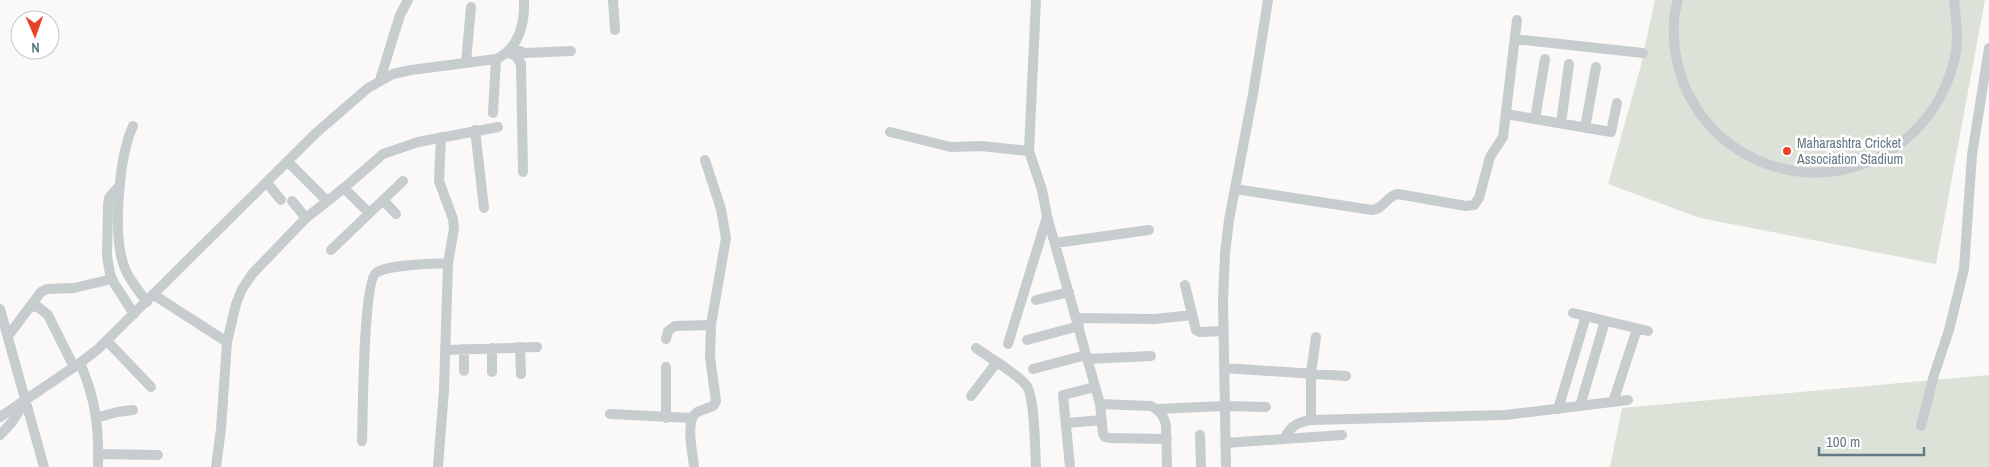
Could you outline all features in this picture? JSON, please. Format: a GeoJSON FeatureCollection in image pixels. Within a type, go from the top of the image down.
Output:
{"type":"FeatureCollection","features":[{"type":"Feature","properties":{"kind":"street"},"geometry":{"type":"LineString","coordinates":[[380,80],[400,15],[408,0]]}},
{"type":"Feature","properties":{"kind":"street"},"geometry":{"type":"LineString","coordinates":[[0,417],[77,365],[107,341],[338,112],[380,80],[411,70],[496,59],[510,50],[523,21],[524,0]]}},
{"type":"Feature","properties":{"kind":"street"},"geometry":{"type":"LineString","coordinates":[[613,0],[615,30]]}},
{"type":"Feature","properties":{"kind":"street"},"geometry":{"type":"LineString","coordinates":[[1036,0],[1029,151],[1042,190],[1047,216],[1100,404],[1103,434],[1109,438],[1167,439]]}},
{"type":"Feature","properties":{"kind":"street"},"geometry":{"type":"LineString","coordinates":[[1226,467],[1224,406],[1225,254],[1268,0]]}},
{"type":"Feature","properties":{"kind":"street"},"geometry":{"type":"LineString","coordinates":[[1678,0],[1675,9],[1673,38],[1678,68],[1688,95],[1704,120],[1725,141],[1750,157],[1778,168],[1807,173],[1837,172],[1866,164],[1892,151],[1915,132],[1934,110],[1948,83],[1956,55],[1957,25],[1954,0]]}},
{"type":"Feature","properties":{"kind":"street"},"geometry":{"type":"LineString","coordinates":[[466,62],[471,7]]}},
{"type":"Feature","properties":{"kind":"street"},"geometry":{"type":"LineString","coordinates":[[1235,189],[1372,210],[1380,208],[1393,195],[1398,194],[1471,206],[1477,203],[1490,157],[1503,136],[1517,20]]}},
{"type":"Feature","properties":{"kind":"street"},"geometry":{"type":"LineString","coordinates":[[1515,38],[1643,53]]}},
{"type":"Feature","properties":{"kind":"street"},"geometry":{"type":"LineString","coordinates":[[1921,426],[1934,375],[1949,330],[1964,269],[1972,155],[1989,48]]}},
{"type":"Feature","properties":{"kind":"street"},"geometry":{"type":"LineString","coordinates":[[510,50],[524,52],[571,51]]}},
{"type":"Feature","properties":{"kind":"street"},"geometry":{"type":"LineString","coordinates":[[510,50],[521,64],[523,172]]}},
{"type":"Feature","properties":{"kind":"street"},"geometry":{"type":"LineString","coordinates":[[493,113],[496,59]]}},
{"type":"Feature","properties":{"kind":"street"},"geometry":{"type":"LineString","coordinates":[[1535,119],[1545,59]]}},
{"type":"Feature","properties":{"kind":"street"},"geometry":{"type":"LineString","coordinates":[[1561,124],[1569,64]]}},
{"type":"Feature","properties":{"kind":"street"},"geometry":{"type":"LineString","coordinates":[[1585,128],[1596,67]]}},
{"type":"Feature","properties":{"kind":"street"},"geometry":{"type":"LineString","coordinates":[[1506,114],[1611,132],[1617,103]]}},
{"type":"Feature","properties":{"kind":"street"},"geometry":{"type":"LineString","coordinates":[[133,126],[126,144],[120,185],[119,228],[122,262],[130,278],[150,299],[227,342]]}},
{"type":"Feature","properties":{"kind":"street"},"geometry":{"type":"LineString","coordinates":[[216,467],[221,429],[227,342],[236,304],[242,289],[254,273],[306,218],[383,154],[404,146],[441,137],[498,127]]}},
{"type":"Feature","properties":{"kind":"street"},"geometry":{"type":"LineString","coordinates":[[475,130],[484,208]]}},
{"type":"Feature","properties":{"kind":"street"},"geometry":{"type":"LineString","coordinates":[[890,132],[951,147],[980,146],[1029,151]]}},
{"type":"Feature","properties":{"kind":"street"},"geometry":{"type":"LineString","coordinates":[[438,467],[446,350],[448,263],[454,228],[453,219],[439,181],[441,137]]}},
{"type":"Feature","properties":{"kind":"street"},"geometry":{"type":"LineString","coordinates":[[694,467],[691,432],[692,418],[698,411],[710,408],[716,401],[710,357],[711,325],[726,238],[721,209],[705,160]]}},
{"type":"Feature","properties":{"kind":"street"},"geometry":{"type":"LineString","coordinates":[[288,162],[327,201]]}},
{"type":"Feature","properties":{"kind":"street"},"geometry":{"type":"LineString","coordinates":[[331,250],[403,181]]}},
{"type":"Feature","properties":{"kind":"street"},"geometry":{"type":"LineString","coordinates":[[267,183],[281,200]]}},
{"type":"Feature","properties":{"kind":"street"},"geometry":{"type":"LineString","coordinates":[[120,185],[112,193],[108,205],[107,256],[112,279],[134,314]]}},
{"type":"Feature","properties":{"kind":"street"},"geometry":{"type":"LineString","coordinates":[[344,188],[369,213]]}},
{"type":"Feature","properties":{"kind":"street"},"geometry":{"type":"LineString","coordinates":[[383,200],[396,214]]}},
{"type":"Feature","properties":{"kind":"street"},"geometry":{"type":"LineString","coordinates":[[292,201],[306,218]]}},
{"type":"Feature","properties":{"kind":"street"},"geometry":{"type":"LineString","coordinates":[[1008,344],[1047,216]]}},
{"type":"Feature","properties":{"kind":"street"},"geometry":{"type":"LineString","coordinates":[[1055,243],[1150,230]]}},
{"type":"Feature","properties":{"kind":"street"},"geometry":{"type":"LineString","coordinates":[[362,441],[367,308],[373,277],[377,273],[397,268],[448,263]]}},
{"type":"Feature","properties":{"kind":"street"},"geometry":{"type":"LineString","coordinates":[[8,336],[30,306],[47,289],[74,288],[112,279]]}},
{"type":"Feature","properties":{"kind":"street"},"geometry":{"type":"LineString","coordinates":[[1185,285],[1196,330],[1200,332],[1224,331]]}},
{"type":"Feature","properties":{"kind":"street"},"geometry":{"type":"LineString","coordinates":[[1036,300],[1069,292]]}},
{"type":"Feature","properties":{"kind":"street"},"geometry":{"type":"LineString","coordinates":[[30,306],[38,307],[48,315],[91,388],[96,418],[98,467]]}},
{"type":"Feature","properties":{"kind":"street"},"geometry":{"type":"LineString","coordinates":[[0,309],[44,467]]}},
{"type":"Feature","properties":{"kind":"street"},"geometry":{"type":"LineString","coordinates":[[1573,313],[1648,331]]}},
{"type":"Feature","properties":{"kind":"street"},"geometry":{"type":"LineString","coordinates":[[1027,340],[1078,322],[1155,319],[1192,315]]}},
{"type":"Feature","properties":{"kind":"street"},"geometry":{"type":"LineString","coordinates":[[1558,409],[1586,316]]}},
{"type":"Feature","properties":{"kind":"street"},"geometry":{"type":"LineString","coordinates":[[1580,406],[1605,321]]}},
{"type":"Feature","properties":{"kind":"street"},"geometry":{"type":"LineString","coordinates":[[666,339],[668,332],[675,326],[711,325]]}},
{"type":"Feature","properties":{"kind":"street"},"geometry":{"type":"LineString","coordinates":[[1613,402],[1637,328]]}},
{"type":"Feature","properties":{"kind":"street"},"geometry":{"type":"LineString","coordinates":[[1311,420],[1312,373],[1316,337]]}},
{"type":"Feature","properties":{"kind":"street"},"geometry":{"type":"LineString","coordinates":[[107,341],[151,388]]}},
{"type":"Feature","properties":{"kind":"street"},"geometry":{"type":"LineString","coordinates":[[446,350],[537,347]]}},
{"type":"Feature","properties":{"kind":"street"},"geometry":{"type":"LineString","coordinates":[[492,348],[492,372]]}},
{"type":"Feature","properties":{"kind":"street"},"geometry":{"type":"LineString","coordinates":[[520,348],[521,374]]}},
{"type":"Feature","properties":{"kind":"street"},"geometry":{"type":"LineString","coordinates":[[976,348],[1026,385],[1029,390],[1032,405],[1036,467]]}},
{"type":"Feature","properties":{"kind":"street"},"geometry":{"type":"LineString","coordinates":[[464,349],[464,372]]}},
{"type":"Feature","properties":{"kind":"street"},"geometry":{"type":"LineString","coordinates":[[1032,369],[1087,357],[1151,356]]}},
{"type":"Feature","properties":{"kind":"street"},"geometry":{"type":"LineString","coordinates":[[970,396],[996,362]]}},
{"type":"Feature","properties":{"kind":"street"},"geometry":{"type":"LineString","coordinates":[[666,367],[666,418]]}},
{"type":"Feature","properties":{"kind":"street"},"geometry":{"type":"LineString","coordinates":[[1224,368],[1346,376]]}},
{"type":"Feature","properties":{"kind":"street"},"geometry":{"type":"LineString","coordinates":[[1070,467],[1064,395],[1095,387]]}},
{"type":"Feature","properties":{"kind":"street"},"geometry":{"type":"LineString","coordinates":[[0,435],[12,422],[26,399]]}},
{"type":"Feature","properties":{"kind":"street"},"geometry":{"type":"LineString","coordinates":[[1286,438],[1288,431],[1295,425],[1311,420],[1479,416],[1628,400]]}},
{"type":"Feature","properties":{"kind":"street"},"geometry":{"type":"LineString","coordinates":[[1100,404],[1152,406],[1157,409],[1165,420],[1167,467]]}},
{"type":"Feature","properties":{"kind":"street"},"geometry":{"type":"LineString","coordinates":[[1157,409],[1224,406],[1266,407]]}},
{"type":"Feature","properties":{"kind":"street"},"geometry":{"type":"LineString","coordinates":[[96,418],[133,410]]}},
{"type":"Feature","properties":{"kind":"street"},"geometry":{"type":"LineString","coordinates":[[610,414],[692,418]]}},
{"type":"Feature","properties":{"kind":"street"},"geometry":{"type":"LineString","coordinates":[[1067,423],[1102,420]]}},
{"type":"Feature","properties":{"kind":"street"},"geometry":{"type":"LineString","coordinates":[[0,428],[12,422]]}},
{"type":"Feature","properties":{"kind":"street"},"geometry":{"type":"LineString","coordinates":[[1200,435],[1201,467]]}},
{"type":"Feature","properties":{"kind":"street"},"geometry":{"type":"LineString","coordinates":[[1225,443],[1342,435]]}},
{"type":"Feature","properties":{"kind":"street"},"geometry":{"type":"LineString","coordinates":[[98,454],[158,455]]}},
{"type":"Feature","properties":{"kind":"shaded area","name":"Maharashtra Cricket Association Stadium"},"geometry":{"type":"Polygon","coordinates":[[[1655,0],[1985,0],[1936,264],[1700,218],[1608,184],[1640,69],[1655,0]]]}},
{"type":"Feature","properties":{"kind":"shaded area"},"geometry":{"type":"Polygon","coordinates":[[[1989,375],[1989,467],[1610,467],[1622,408],[1989,375]]]}},
{"type":"Feature","properties":{"kind":"place","name":"Maharashtra Cricket Association Stadium"},"geometry":{"type":"Point","coordinates":[1787,151]}}]}
